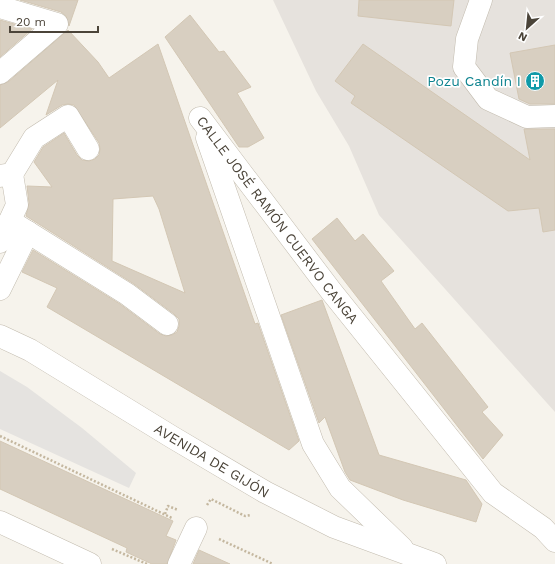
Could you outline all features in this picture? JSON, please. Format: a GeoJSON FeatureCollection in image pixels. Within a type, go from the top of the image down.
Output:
{"type":"FeatureCollection","features":[{"type":"Feature","properties":{"kind":"street"},"geometry":{"type":"LineString","coordinates":[[480,0],[467,39],[464,67],[488,99],[527,117],[555,116]]}},
{"type":"Feature","properties":{"kind":"street"},"geometry":{"type":"LineString","coordinates":[[0,7],[57,24],[0,73]]}},
{"type":"Feature","properties":{"kind":"street"},"geometry":{"type":"LineString","coordinates":[[0,242],[17,205],[6,175],[34,138],[68,116],[88,149]]}},
{"type":"Feature","properties":{"kind":"street","name":"CALLE JOSÉ RAMÓN CUERVO CANGA"},"geometry":{"type":"LineString","coordinates":[[407,554],[340,488],[313,444],[200,118],[331,291],[493,493],[543,528],[555,541]]}},
{"type":"Feature","properties":{"kind":"street"},"geometry":{"type":"LineString","coordinates":[[10,221],[61,252],[83,269],[127,294],[167,324]]}},
{"type":"Feature","properties":{"kind":"street"},"geometry":{"type":"LineString","coordinates":[[0,289],[28,232]]}},
{"type":"Feature","properties":{"kind":"street","name":"AVENIDA DE GIJÓN"},"geometry":{"type":"LineString","coordinates":[[0,336],[30,350],[172,437],[266,492],[334,527],[435,564]]}},
{"type":"Feature","properties":{"kind":"street"},"geometry":{"type":"LineString","coordinates":[[0,522],[90,564]]}},
{"type":"Feature","properties":{"kind":"street"},"geometry":{"type":"LineString","coordinates":[[179,564],[186,524]]}},
{"type":"Feature","properties":{"kind":"path"},"geometry":{"type":"LineString","coordinates":[[0,436],[273,564]]}},
{"type":"Feature","properties":{"kind":"path"},"geometry":{"type":"LineString","coordinates":[[165,514],[168,506]]}},
{"type":"Feature","properties":{"kind":"shaded area"},"geometry":{"type":"Polygon","coordinates":[[[273,0],[555,0],[555,412],[379,215],[349,146],[316,91],[273,0]]]}},
{"type":"Feature","properties":{"kind":"shaded area"},"geometry":{"type":"Polygon","coordinates":[[[0,371],[27,387],[82,428],[136,473],[129,488],[0,429],[0,371]]]}},
{"type":"Feature","properties":{"kind":"building"},"geometry":{"type":"Polygon","coordinates":[[[20,0],[78,0],[69,26],[66,16],[61,12],[20,0]]]}},
{"type":"Feature","properties":{"kind":"building"},"geometry":{"type":"Polygon","coordinates":[[[359,0],[454,0],[451,26],[358,16],[359,0]]]}},
{"type":"Feature","properties":{"kind":"building"},"geometry":{"type":"Polygon","coordinates":[[[190,15],[219,52],[224,51],[251,87],[237,93],[264,138],[248,147],[239,147],[165,37],[190,15]]]}},
{"type":"Feature","properties":{"kind":"building"},"geometry":{"type":"Polygon","coordinates":[[[0,20],[32,29],[0,57],[0,20]]]}},
{"type":"Feature","properties":{"kind":"building"},"geometry":{"type":"Polygon","coordinates":[[[68,30],[98,62],[109,78],[158,44],[255,324],[258,323],[299,441],[289,450],[47,307],[57,288],[22,272],[33,250],[120,304],[160,334],[166,336],[172,335],[177,332],[179,326],[179,319],[174,314],[134,284],[26,216],[29,203],[27,186],[52,187],[34,162],[43,147],[64,133],[77,155],[82,160],[89,161],[95,159],[99,155],[100,149],[99,143],[74,105],[62,105],[46,115],[58,80],[0,128],[0,85],[8,82],[68,30]],[[153,196],[113,199],[112,261],[185,293],[159,209],[153,196]]]}},
{"type":"Feature","properties":{"kind":"building"},"geometry":{"type":"Polygon","coordinates":[[[363,44],[530,160],[524,129],[555,129],[555,230],[543,232],[539,208],[508,211],[351,103],[355,96],[335,81],[363,44]]]}},
{"type":"Feature","properties":{"kind":"building","name":"Pozu Candín I"},"geometry":{"type":"Polygon","coordinates":[[[555,45],[555,104],[530,104],[519,99],[510,53],[555,45]]]}},
{"type":"Feature","properties":{"kind":"building"},"geometry":{"type":"Polygon","coordinates":[[[337,218],[355,241],[363,234],[394,271],[381,281],[415,329],[422,323],[488,407],[482,412],[503,435],[483,459],[312,239],[337,218]]]}},
{"type":"Feature","properties":{"kind":"building"},"geometry":{"type":"Polygon","coordinates":[[[322,300],[379,455],[466,480],[482,504],[476,522],[403,500],[350,480],[345,472],[325,417],[319,423],[281,315],[322,300]]]}},
{"type":"Feature","properties":{"kind":"building"},"geometry":{"type":"Polygon","coordinates":[[[0,441],[173,521],[166,536],[176,540],[167,564],[152,564],[126,552],[127,548],[0,489],[0,441]]]}},
{"type":"Feature","properties":{"kind":"building"},"geometry":{"type":"Polygon","coordinates":[[[199,550],[230,564],[193,564],[199,550]]]}},
{"type":"Feature","properties":{"kind":"place","name":"Pozu Candín I"},"geometry":{"type":"Point","coordinates":[535,81]}}]}
